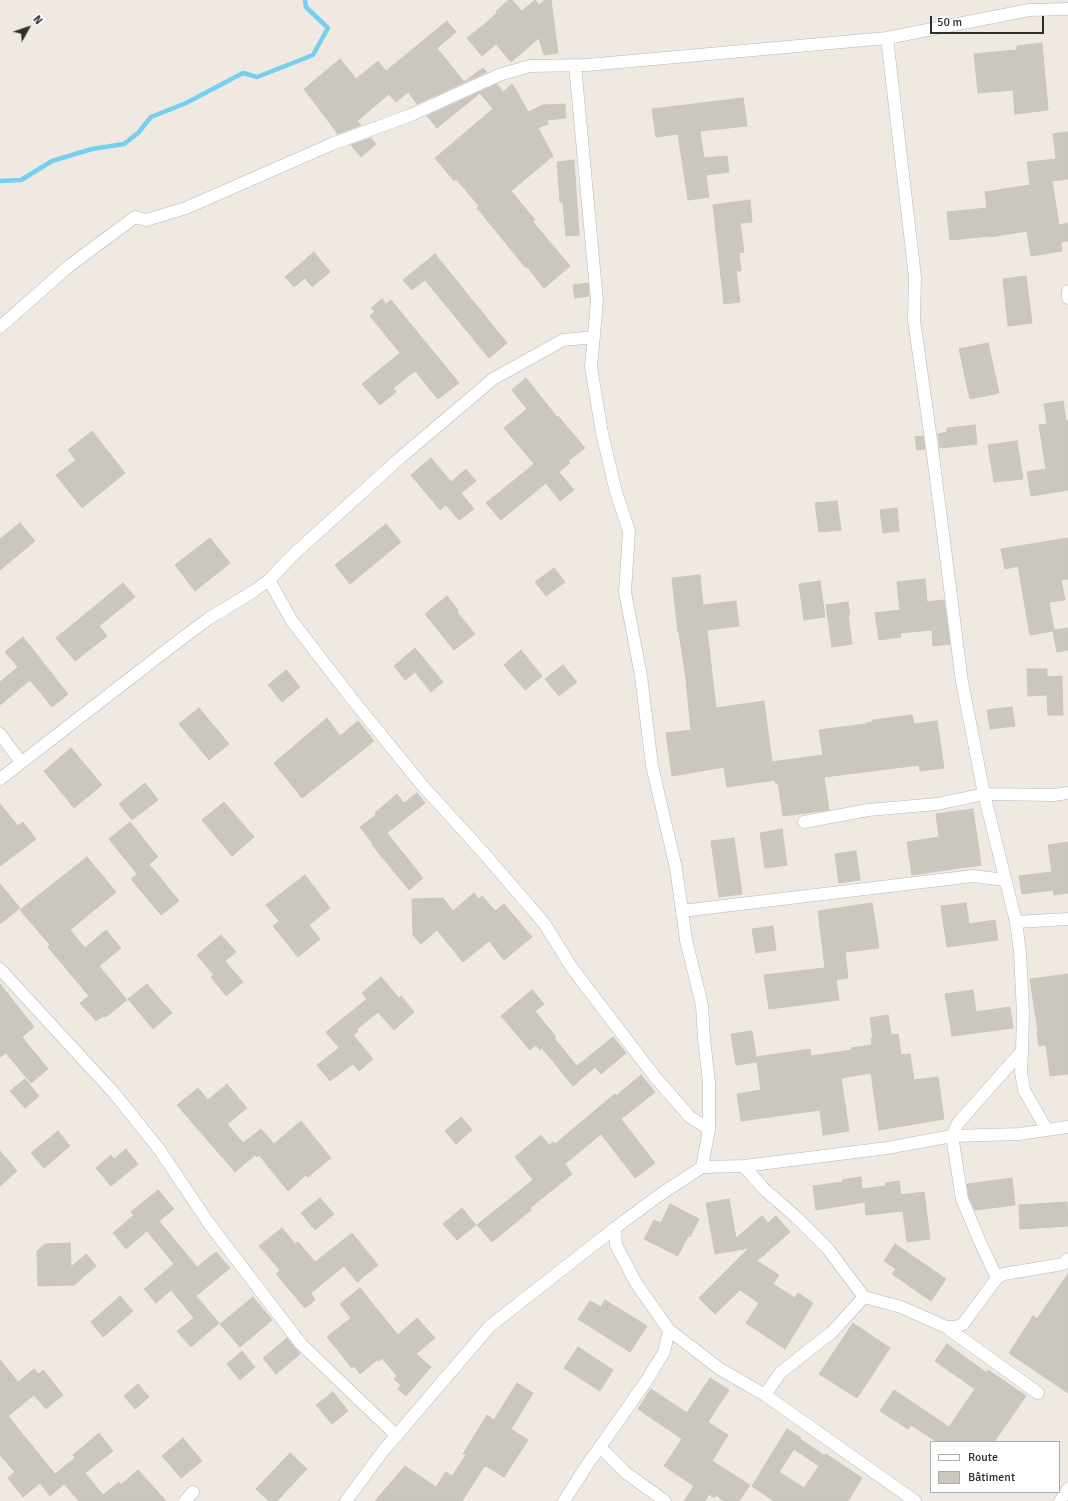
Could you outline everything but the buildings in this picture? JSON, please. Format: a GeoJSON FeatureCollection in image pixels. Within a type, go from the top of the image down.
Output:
{"type":"FeatureCollection","features":[{"type":"Feature","properties":{"kind":"street"},"geometry":{"type":"LineString","coordinates":[[0,327],[69,266],[135,217],[146,220],[186,208],[332,144],[411,115],[500,75],[530,66],[575,65],[886,38],[1029,10],[1068,9]]}},
{"type":"Feature","properties":{"kind":"street"},"geometry":{"type":"LineString","coordinates":[[886,38],[915,277],[914,320],[962,682],[984,794],[1016,922],[1020,952],[1022,1014],[1021,1071],[1024,1090],[1047,1130]]}},
{"type":"Feature","properties":{"kind":"street"},"geometry":{"type":"LineString","coordinates":[[575,65],[597,301],[591,367],[602,433],[616,492],[629,531],[625,592],[641,676],[652,766],[676,868],[686,940],[702,1005],[709,1082],[709,1129],[702,1167]]}},
{"type":"Feature","properties":{"kind":"street"},"geometry":{"type":"LineString","coordinates":[[1068,291],[1068,298]]}},
{"type":"Feature","properties":{"kind":"street"},"geometry":{"type":"LineString","coordinates":[[0,779],[208,619],[251,593],[269,580],[294,554],[400,458],[494,379],[563,340],[594,337]]}},
{"type":"Feature","properties":{"kind":"street"},"geometry":{"type":"LineString","coordinates":[[269,580],[292,621],[352,699],[422,785],[544,923],[572,968],[655,1077],[690,1117],[709,1129]]}},
{"type":"Feature","properties":{"kind":"street"},"geometry":{"type":"LineString","coordinates":[[0,734],[22,762]]}},
{"type":"Feature","properties":{"kind":"street"},"geometry":{"type":"LineString","coordinates":[[1054,795],[1068,785]]}},
{"type":"Feature","properties":{"kind":"street"},"geometry":{"type":"LineString","coordinates":[[804,822],[868,810],[937,804],[984,794],[1054,795],[1068,793]]}},
{"type":"Feature","properties":{"kind":"street"},"geometry":{"type":"LineString","coordinates":[[682,911],[973,876],[1006,880]]}},
{"type":"Feature","properties":{"kind":"street"},"geometry":{"type":"LineString","coordinates":[[1016,922],[1068,919]]}},
{"type":"Feature","properties":{"kind":"street"},"geometry":{"type":"LineString","coordinates":[[0,969],[114,1092],[158,1149],[210,1225],[301,1344],[397,1436]]}},
{"type":"Feature","properties":{"kind":"street"},"geometry":{"type":"LineString","coordinates":[[998,1278],[980,1242],[962,1199],[952,1136],[958,1123],[1022,1051]]}},
{"type":"Feature","properties":{"kind":"street"},"geometry":{"type":"LineString","coordinates":[[346,1501],[383,1451],[490,1326],[658,1196],[702,1167],[744,1166],[887,1148],[952,1136],[1019,1134],[1068,1127]]}},
{"type":"Feature","properties":{"kind":"street"},"geometry":{"type":"LineString","coordinates":[[744,1166],[764,1189],[796,1216],[828,1248],[864,1297],[901,1307],[946,1327],[1038,1393]]}},
{"type":"Feature","properties":{"kind":"street"},"geometry":{"type":"LineString","coordinates":[[616,1228],[616,1245],[636,1283],[669,1330],[720,1369],[765,1395],[915,1501]]}},
{"type":"Feature","properties":{"kind":"street"},"geometry":{"type":"LineString","coordinates":[[946,1327],[955,1327],[963,1324],[998,1278],[1004,1274],[1063,1264],[1068,1259]]}},
{"type":"Feature","properties":{"kind":"street"},"geometry":{"type":"LineString","coordinates":[[765,1395],[780,1373],[832,1332],[864,1297]]}},
{"type":"Feature","properties":{"kind":"street"},"geometry":{"type":"LineString","coordinates":[[564,1501],[589,1462],[647,1380],[664,1352],[669,1330]]}},
{"type":"Feature","properties":{"kind":"street"},"geometry":{"type":"LineString","coordinates":[[600,1447],[626,1473],[665,1501]]}},
{"type":"Feature","properties":{"kind":"street"},"geometry":{"type":"LineString","coordinates":[[1060,1501],[1068,1490]]}},
{"type":"Feature","properties":{"kind":"waterway"},"geometry":{"type":"LineString","coordinates":[[0,181],[21,180],[52,161],[92,149],[124,144],[138,133],[151,117],[186,103],[243,73],[257,77],[313,55],[328,28],[306,7],[305,0]]}}]}
